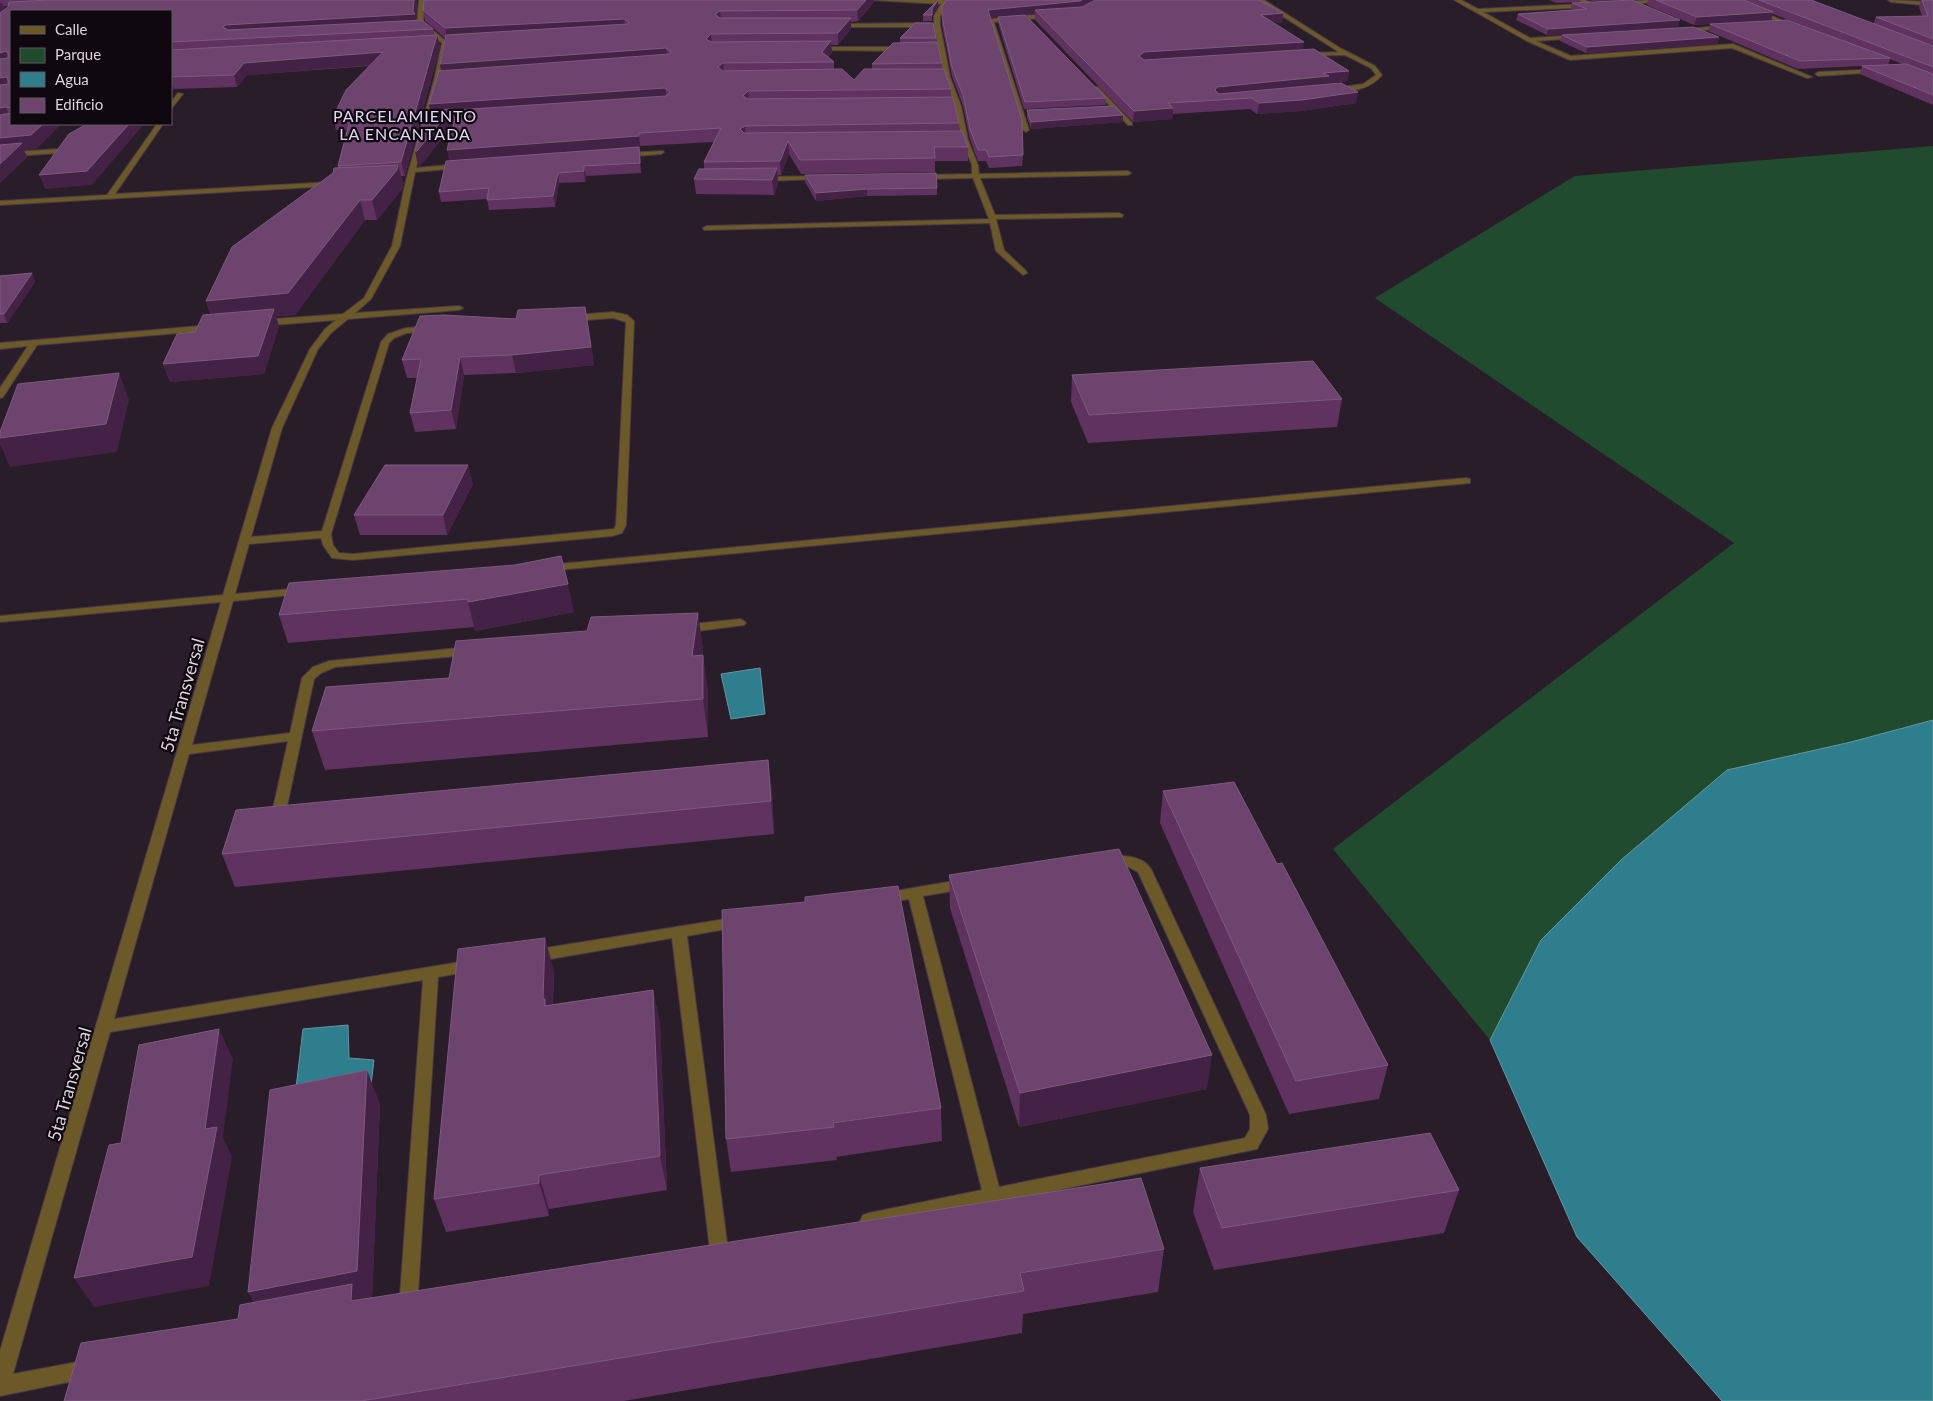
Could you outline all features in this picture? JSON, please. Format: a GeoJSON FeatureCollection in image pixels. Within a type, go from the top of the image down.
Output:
{"type":"FeatureCollection","features":[{"type":"Feature","properties":{"kind":"street"},"geometry":{"type":"LineString","coordinates":[[422,0],[420,22],[424,28]]}},
{"type":"Feature","properties":{"kind":"street"},"geometry":{"type":"LineString","coordinates":[[875,0],[944,2],[936,16],[940,48],[947,77],[958,106],[965,140],[975,165],[976,176],[993,219],[1000,251],[1023,273]]}},
{"type":"Feature","properties":{"kind":"street"},"geometry":{"type":"LineString","coordinates":[[1260,0],[1345,53],[1373,67],[1379,75],[1375,81],[1358,88],[1330,90]]}},
{"type":"Feature","properties":{"kind":"street"},"geometry":{"type":"LineString","coordinates":[[1457,0],[1529,40],[1564,57],[1576,59],[1734,46]]}},
{"type":"Feature","properties":{"kind":"street"},"geometry":{"type":"LineString","coordinates":[[1581,0],[1593,5]]}},
{"type":"Feature","properties":{"kind":"street"},"geometry":{"type":"LineString","coordinates":[[1617,3],[1675,0]]}},
{"type":"Feature","properties":{"kind":"street"},"geometry":{"type":"LineString","coordinates":[[1729,0],[1795,26]]}},
{"type":"Feature","properties":{"kind":"street"},"geometry":{"type":"LineString","coordinates":[[1891,0],[1933,4]]}},
{"type":"Feature","properties":{"kind":"street"},"geometry":{"type":"LineString","coordinates":[[1633,2],[1650,10]]}},
{"type":"Feature","properties":{"kind":"street"},"geometry":{"type":"LineString","coordinates":[[1475,11],[1601,4]]}},
{"type":"Feature","properties":{"kind":"street"},"geometry":{"type":"LineString","coordinates":[[1026,130],[991,21],[995,19],[1062,15]]}},
{"type":"Feature","properties":{"kind":"street"},"geometry":{"type":"LineString","coordinates":[[1028,17],[1034,24]]}},
{"type":"Feature","properties":{"kind":"street"},"geometry":{"type":"LineString","coordinates":[[1676,21],[1709,36]]}},
{"type":"Feature","properties":{"kind":"street"},"geometry":{"type":"LineString","coordinates":[[1767,24],[1786,23]]}},
{"type":"Feature","properties":{"kind":"street"},"geometry":{"type":"LineString","coordinates":[[829,26],[937,25]]}},
{"type":"Feature","properties":{"kind":"street"},"geometry":{"type":"LineString","coordinates":[[1674,30],[1730,26]]}},
{"type":"Feature","properties":{"kind":"street"},"geometry":{"type":"LineString","coordinates":[[415,28],[424,28]]}},
{"type":"Feature","properties":{"kind":"street","name":"5ta Transversal"},"geometry":{"type":"LineString","coordinates":[[0,1386],[277,428],[314,349],[328,331],[367,299],[396,246],[407,177],[442,80],[445,43],[424,28]]}},
{"type":"Feature","properties":{"kind":"street"},"geometry":{"type":"LineString","coordinates":[[1529,40],[1587,36]]}},
{"type":"Feature","properties":{"kind":"street"},"geometry":{"type":"LineString","coordinates":[[1717,39],[1808,77]]}},
{"type":"Feature","properties":{"kind":"street"},"geometry":{"type":"LineString","coordinates":[[811,49],[910,48]]}},
{"type":"Feature","properties":{"kind":"street"},"geometry":{"type":"LineString","coordinates":[[930,48],[940,48]]}},
{"type":"Feature","properties":{"kind":"street"},"geometry":{"type":"LineString","coordinates":[[1297,56],[1345,53]]}},
{"type":"Feature","properties":{"kind":"street"},"geometry":{"type":"LineString","coordinates":[[1818,74],[1885,70]]}},
{"type":"Feature","properties":{"kind":"street"},"geometry":{"type":"LineString","coordinates":[[937,77],[947,77]]}},
{"type":"Feature","properties":{"kind":"street"},"geometry":{"type":"LineString","coordinates":[[1088,80],[1130,124]]}},
{"type":"Feature","properties":{"kind":"street"},"geometry":{"type":"LineString","coordinates":[[172,106],[180,94]]}},
{"type":"Feature","properties":{"kind":"street"},"geometry":{"type":"LineString","coordinates":[[948,106],[958,106]]}},
{"type":"Feature","properties":{"kind":"street"},"geometry":{"type":"LineString","coordinates":[[1106,109],[1115,109]]}},
{"type":"Feature","properties":{"kind":"street"},"geometry":{"type":"LineString","coordinates":[[1021,113],[1030,112]]}},
{"type":"Feature","properties":{"kind":"street"},"geometry":{"type":"LineString","coordinates":[[0,155],[59,151],[86,137],[88,125]]}},
{"type":"Feature","properties":{"kind":"street"},"geometry":{"type":"LineString","coordinates":[[110,196],[159,125]]}},
{"type":"Feature","properties":{"kind":"street"},"geometry":{"type":"LineString","coordinates":[[955,141],[965,140]]}},
{"type":"Feature","properties":{"kind":"street"},"geometry":{"type":"LineString","coordinates":[[612,156],[662,152]]}},
{"type":"Feature","properties":{"kind":"street"},"geometry":{"type":"LineString","coordinates":[[407,177],[472,166]]}},
{"type":"Feature","properties":{"kind":"street"},"geometry":{"type":"LineString","coordinates":[[907,177],[1128,173]]}},
{"type":"Feature","properties":{"kind":"street"},"geometry":{"type":"LineString","coordinates":[[759,179],[828,178]]}},
{"type":"Feature","properties":{"kind":"street"},"geometry":{"type":"LineString","coordinates":[[0,203],[339,184]]}},
{"type":"Feature","properties":{"kind":"street"},"geometry":{"type":"LineString","coordinates":[[707,228],[1119,215]]}},
{"type":"Feature","properties":{"kind":"street"},"geometry":{"type":"LineString","coordinates":[[248,325],[459,308]]}},
{"type":"Feature","properties":{"kind":"street"},"geometry":{"type":"LineString","coordinates":[[613,315],[624,317],[630,321],[620,525],[618,531],[353,557],[336,556],[328,545],[326,534],[385,342],[391,336],[406,331],[613,315]]}},
{"type":"Feature","properties":{"kind":"street"},"geometry":{"type":"LineString","coordinates":[[0,346],[219,327]]}},
{"type":"Feature","properties":{"kind":"street"},"geometry":{"type":"LineString","coordinates":[[0,395],[34,344]]}},
{"type":"Feature","properties":{"kind":"street"},"geometry":{"type":"LineString","coordinates":[[536,569],[1466,481]]}},
{"type":"Feature","properties":{"kind":"street"},"geometry":{"type":"LineString","coordinates":[[245,541],[326,534]]}},
{"type":"Feature","properties":{"kind":"street"},"geometry":{"type":"LineString","coordinates":[[0,619],[318,590]]}},
{"type":"Feature","properties":{"kind":"street"},"geometry":{"type":"LineString","coordinates":[[671,630],[740,623]]}},
{"type":"Feature","properties":{"kind":"street"},"geometry":{"type":"LineString","coordinates":[[296,820],[279,813],[308,678],[317,670],[333,664],[482,649]]}},
{"type":"Feature","properties":{"kind":"street"},"geometry":{"type":"LineString","coordinates":[[185,750],[295,736]]}},
{"type":"Feature","properties":{"kind":"street"},"geometry":{"type":"LineString","coordinates":[[856,1223],[1251,1144],[1259,1129],[1258,1115],[1144,869],[1130,861],[1113,860],[1094,863]]}},
{"type":"Feature","properties":{"kind":"street"},"geometry":{"type":"LineString","coordinates":[[866,901],[981,882]]}},
{"type":"Feature","properties":{"kind":"street"},"geometry":{"type":"LineString","coordinates":[[914,893],[993,1197]]}},
{"type":"Feature","properties":{"kind":"street"},"geometry":{"type":"LineString","coordinates":[[517,958],[758,919]]}},
{"type":"Feature","properties":{"kind":"street"},"geometry":{"type":"LineString","coordinates":[[679,932],[719,1250]]}},
{"type":"Feature","properties":{"kind":"street"},"geometry":{"type":"LineString","coordinates":[[104,1027],[488,963]]}},
{"type":"Feature","properties":{"kind":"street"},"geometry":{"type":"LineString","coordinates":[[408,1308],[431,973]]}},
{"type":"Feature","properties":{"kind":"street"},"geometry":{"type":"LineString","coordinates":[[699,1253],[738,1246]]}},
{"type":"Feature","properties":{"kind":"street"},"geometry":{"type":"LineString","coordinates":[[389,1312],[428,1305]]}},
{"type":"Feature","properties":{"kind":"street"},"geometry":{"type":"LineString","coordinates":[[0,1386],[107,1366]]}},
{"type":"Feature","properties":{"kind":"green space"},"geometry":{"type":"Polygon","coordinates":[[[1933,146],[1933,720],[1851,742],[1541,940],[1490,1040],[1333,849],[1734,543],[1375,298],[1575,176],[1933,146]]]}},
{"type":"Feature","properties":{"kind":"water"},"geometry":{"type":"Polygon","coordinates":[[[760,668],[765,714],[731,719],[721,674],[760,668]]]}},
{"type":"Feature","properties":{"kind":"water"},"geometry":{"type":"Polygon","coordinates":[[[1933,720],[1933,1401],[1722,1401],[1577,1237],[1490,1040],[1541,940],[1621,860],[1727,770],[1851,742],[1933,720]]]}},
{"type":"Feature","properties":{"kind":"water"},"geometry":{"type":"Polygon","coordinates":[[[348,1025],[349,1058],[374,1060],[370,1093],[294,1105],[303,1029],[348,1025]]]}},
{"type":"Feature","properties":{"kind":"building"},"geometry":{"type":"Polygon","coordinates":[[[50,0],[414,0],[413,11],[415,14],[225,25],[223,27],[228,30],[422,20],[433,29],[172,42],[172,10],[10,10],[10,108],[0,108],[0,85],[8,84],[8,79],[6,77],[0,78],[0,59],[8,58],[8,53],[6,51],[0,53],[0,13],[8,7],[9,2],[50,0]]]}},
{"type":"Feature","properties":{"kind":"building"},"geometry":{"type":"Polygon","coordinates":[[[424,0],[866,0],[857,10],[720,11],[715,14],[720,18],[851,18],[838,33],[711,34],[706,39],[711,42],[831,41],[822,52],[834,62],[723,63],[718,67],[723,71],[842,69],[854,80],[864,69],[944,69],[951,89],[748,91],[743,96],[748,99],[953,97],[959,123],[745,126],[740,129],[744,133],[962,131],[968,147],[934,147],[935,158],[800,160],[788,141],[780,161],[704,162],[721,128],[639,133],[639,136],[447,150],[457,110],[666,96],[670,92],[665,88],[429,104],[439,71],[670,54],[671,52],[666,48],[440,64],[446,35],[628,24],[629,22],[624,19],[445,28],[423,10],[424,0]]]}},
{"type":"Feature","properties":{"kind":"building"},"geometry":{"type":"Polygon","coordinates":[[[938,0],[932,9],[932,15],[923,15],[938,0]]]}},
{"type":"Feature","properties":{"kind":"building"},"geometry":{"type":"Polygon","coordinates":[[[946,0],[1082,0],[988,10],[1022,120],[1023,155],[989,157],[986,150],[978,150],[970,129],[963,95],[952,67],[942,16],[942,7],[946,0]]]}},
{"type":"Feature","properties":{"kind":"building"},"geometry":{"type":"Polygon","coordinates":[[[1095,0],[1259,0],[1283,13],[1261,15],[1304,42],[1144,52],[1139,56],[1144,60],[1314,49],[1349,71],[1323,73],[1329,76],[1217,87],[1215,90],[1219,94],[1341,83],[1358,92],[1302,100],[1259,103],[1252,98],[1168,103],[1173,108],[1134,111],[1035,10],[1082,7],[1095,0]]]}},
{"type":"Feature","properties":{"kind":"building"},"geometry":{"type":"Polygon","coordinates":[[[1632,0],[1680,20],[1548,29],[1518,14],[1587,9],[1572,3],[1632,0]]]}},
{"type":"Feature","properties":{"kind":"building"},"geometry":{"type":"Polygon","coordinates":[[[1656,0],[1744,0],[1773,12],[1697,17],[1656,0]]]}},
{"type":"Feature","properties":{"kind":"building"},"geometry":{"type":"Polygon","coordinates":[[[1759,0],[1811,0],[1933,46],[1933,67],[1759,0]]]}},
{"type":"Feature","properties":{"kind":"building"},"geometry":{"type":"Polygon","coordinates":[[[1922,0],[1933,0],[1933,39],[1876,17],[1928,16],[1922,0]]]}},
{"type":"Feature","properties":{"kind":"building"},"geometry":{"type":"Polygon","coordinates":[[[1025,15],[1106,98],[1025,102],[998,17],[1025,15]]]}},
{"type":"Feature","properties":{"kind":"building"},"geometry":{"type":"Polygon","coordinates":[[[1787,20],[1890,58],[1800,61],[1710,24],[1787,20]]]}},
{"type":"Feature","properties":{"kind":"building"},"geometry":{"type":"Polygon","coordinates":[[[915,23],[933,23],[936,38],[900,38],[915,23]]]}},
{"type":"Feature","properties":{"kind":"building"},"geometry":{"type":"Polygon","coordinates":[[[1693,27],[1719,37],[1587,47],[1562,35],[1693,27]]]}},
{"type":"Feature","properties":{"kind":"building"},"geometry":{"type":"Polygon","coordinates":[[[437,35],[401,162],[338,166],[351,116],[333,117],[346,90],[383,52],[244,63],[234,75],[172,77],[172,50],[437,35]]]}},
{"type":"Feature","properties":{"kind":"building"},"geometry":{"type":"Polygon","coordinates":[[[937,42],[942,63],[872,64],[893,43],[937,42]]]}},
{"type":"Feature","properties":{"kind":"building"},"geometry":{"type":"Polygon","coordinates":[[[1906,64],[1933,74],[1933,95],[1862,66],[1906,64]]]}},
{"type":"Feature","properties":{"kind":"building"},"geometry":{"type":"Polygon","coordinates":[[[1114,106],[1123,115],[1031,122],[1027,110],[1114,106]]]}},
{"type":"Feature","properties":{"kind":"building"},"geometry":{"type":"Polygon","coordinates":[[[451,109],[417,151],[415,151],[426,111],[451,109]]]}},
{"type":"Feature","properties":{"kind":"building"},"geometry":{"type":"Polygon","coordinates":[[[10,113],[10,125],[42,125],[31,135],[0,138],[0,115],[10,113]]]}},
{"type":"Feature","properties":{"kind":"building"},"geometry":{"type":"Polygon","coordinates":[[[85,125],[128,125],[87,171],[39,175],[69,134],[85,125]]]}},
{"type":"Feature","properties":{"kind":"building"},"geometry":{"type":"Polygon","coordinates":[[[22,143],[0,164],[0,145],[22,143]]]}},
{"type":"Feature","properties":{"kind":"building"},"geometry":{"type":"Polygon","coordinates":[[[639,147],[640,163],[584,166],[584,171],[558,173],[553,196],[487,200],[489,188],[439,192],[446,161],[639,147]]]}},
{"type":"Feature","properties":{"kind":"building"},"geometry":{"type":"Polygon","coordinates":[[[398,165],[397,170],[372,200],[360,200],[288,293],[206,301],[232,247],[333,173],[334,168],[398,165]]]}},
{"type":"Feature","properties":{"kind":"building"},"geometry":{"type":"Polygon","coordinates":[[[777,168],[772,180],[694,179],[699,169],[777,168]]]}},
{"type":"Feature","properties":{"kind":"building"},"geometry":{"type":"Polygon","coordinates":[[[936,173],[937,188],[867,189],[816,193],[805,175],[936,173]]]}},
{"type":"Feature","properties":{"kind":"building"},"geometry":{"type":"Polygon","coordinates":[[[32,273],[4,314],[0,314],[0,276],[32,273]]]}},
{"type":"Feature","properties":{"kind":"building"},"geometry":{"type":"Polygon","coordinates":[[[585,307],[591,347],[512,355],[460,357],[451,410],[410,413],[421,359],[402,360],[420,316],[444,315],[516,319],[518,310],[585,307]]]}},
{"type":"Feature","properties":{"kind":"building"},"geometry":{"type":"Polygon","coordinates":[[[274,309],[258,356],[163,364],[177,334],[195,332],[203,315],[274,309]]]}},
{"type":"Feature","properties":{"kind":"building"},"geometry":{"type":"Polygon","coordinates":[[[1313,361],[1342,399],[1089,415],[1072,375],[1313,361]]]}},
{"type":"Feature","properties":{"kind":"building"},"geometry":{"type":"Polygon","coordinates":[[[119,373],[106,424],[0,438],[0,432],[18,384],[119,373]]]}},
{"type":"Feature","properties":{"kind":"building"},"geometry":{"type":"Polygon","coordinates":[[[385,465],[468,465],[443,515],[354,515],[385,465]]]}},
{"type":"Feature","properties":{"kind":"building"},"geometry":{"type":"Polygon","coordinates":[[[561,556],[568,584],[468,602],[468,599],[279,615],[289,583],[515,565],[561,556]]]}},
{"type":"Feature","properties":{"kind":"building"},"geometry":{"type":"Polygon","coordinates":[[[698,613],[692,656],[703,655],[703,699],[312,731],[326,687],[449,678],[456,641],[587,631],[591,617],[698,613]]]}},
{"type":"Feature","properties":{"kind":"building"},"geometry":{"type":"Polygon","coordinates":[[[768,760],[771,801],[222,854],[236,810],[768,760]]]}},
{"type":"Feature","properties":{"kind":"building"},"geometry":{"type":"Polygon","coordinates":[[[1234,782],[1277,864],[1282,863],[1388,1065],[1296,1081],[1163,791],[1234,782]]]}},
{"type":"Feature","properties":{"kind":"building"},"geometry":{"type":"Polygon","coordinates":[[[1119,849],[1212,1055],[1020,1093],[949,875],[1119,849]]]}},
{"type":"Feature","properties":{"kind":"building"},"geometry":{"type":"Polygon","coordinates":[[[898,886],[941,1108],[833,1123],[834,1127],[726,1139],[722,910],[805,902],[805,897],[898,886]]]}},
{"type":"Feature","properties":{"kind":"building"},"geometry":{"type":"Polygon","coordinates":[[[545,938],[543,999],[545,999],[545,1006],[653,990],[660,1156],[539,1175],[539,1183],[434,1199],[458,949],[545,938]]]}},
{"type":"Feature","properties":{"kind":"building"},"geometry":{"type":"Polygon","coordinates":[[[219,1029],[205,1129],[217,1127],[192,1257],[74,1278],[109,1145],[121,1143],[139,1045],[219,1029]]]}},
{"type":"Feature","properties":{"kind":"building"},"geometry":{"type":"Polygon","coordinates":[[[367,1070],[357,1271],[248,1292],[270,1090],[367,1070]]]}},
{"type":"Feature","properties":{"kind":"building"},"geometry":{"type":"Polygon","coordinates":[[[1430,1133],[1459,1190],[1222,1228],[1200,1168],[1430,1133]]]}},
{"type":"Feature","properties":{"kind":"building"},"geometry":{"type":"Polygon","coordinates":[[[1141,1178],[1164,1249],[1020,1273],[1024,1291],[361,1401],[64,1401],[81,1343],[238,1319],[240,1305],[352,1284],[351,1301],[1141,1178]]]}},
{"type":"Feature","properties":{"kind":"district","name":"PARCELAMIENTO LA ENCANTADA"},"geometry":{"type":"Point","coordinates":[405,124]}}]}
